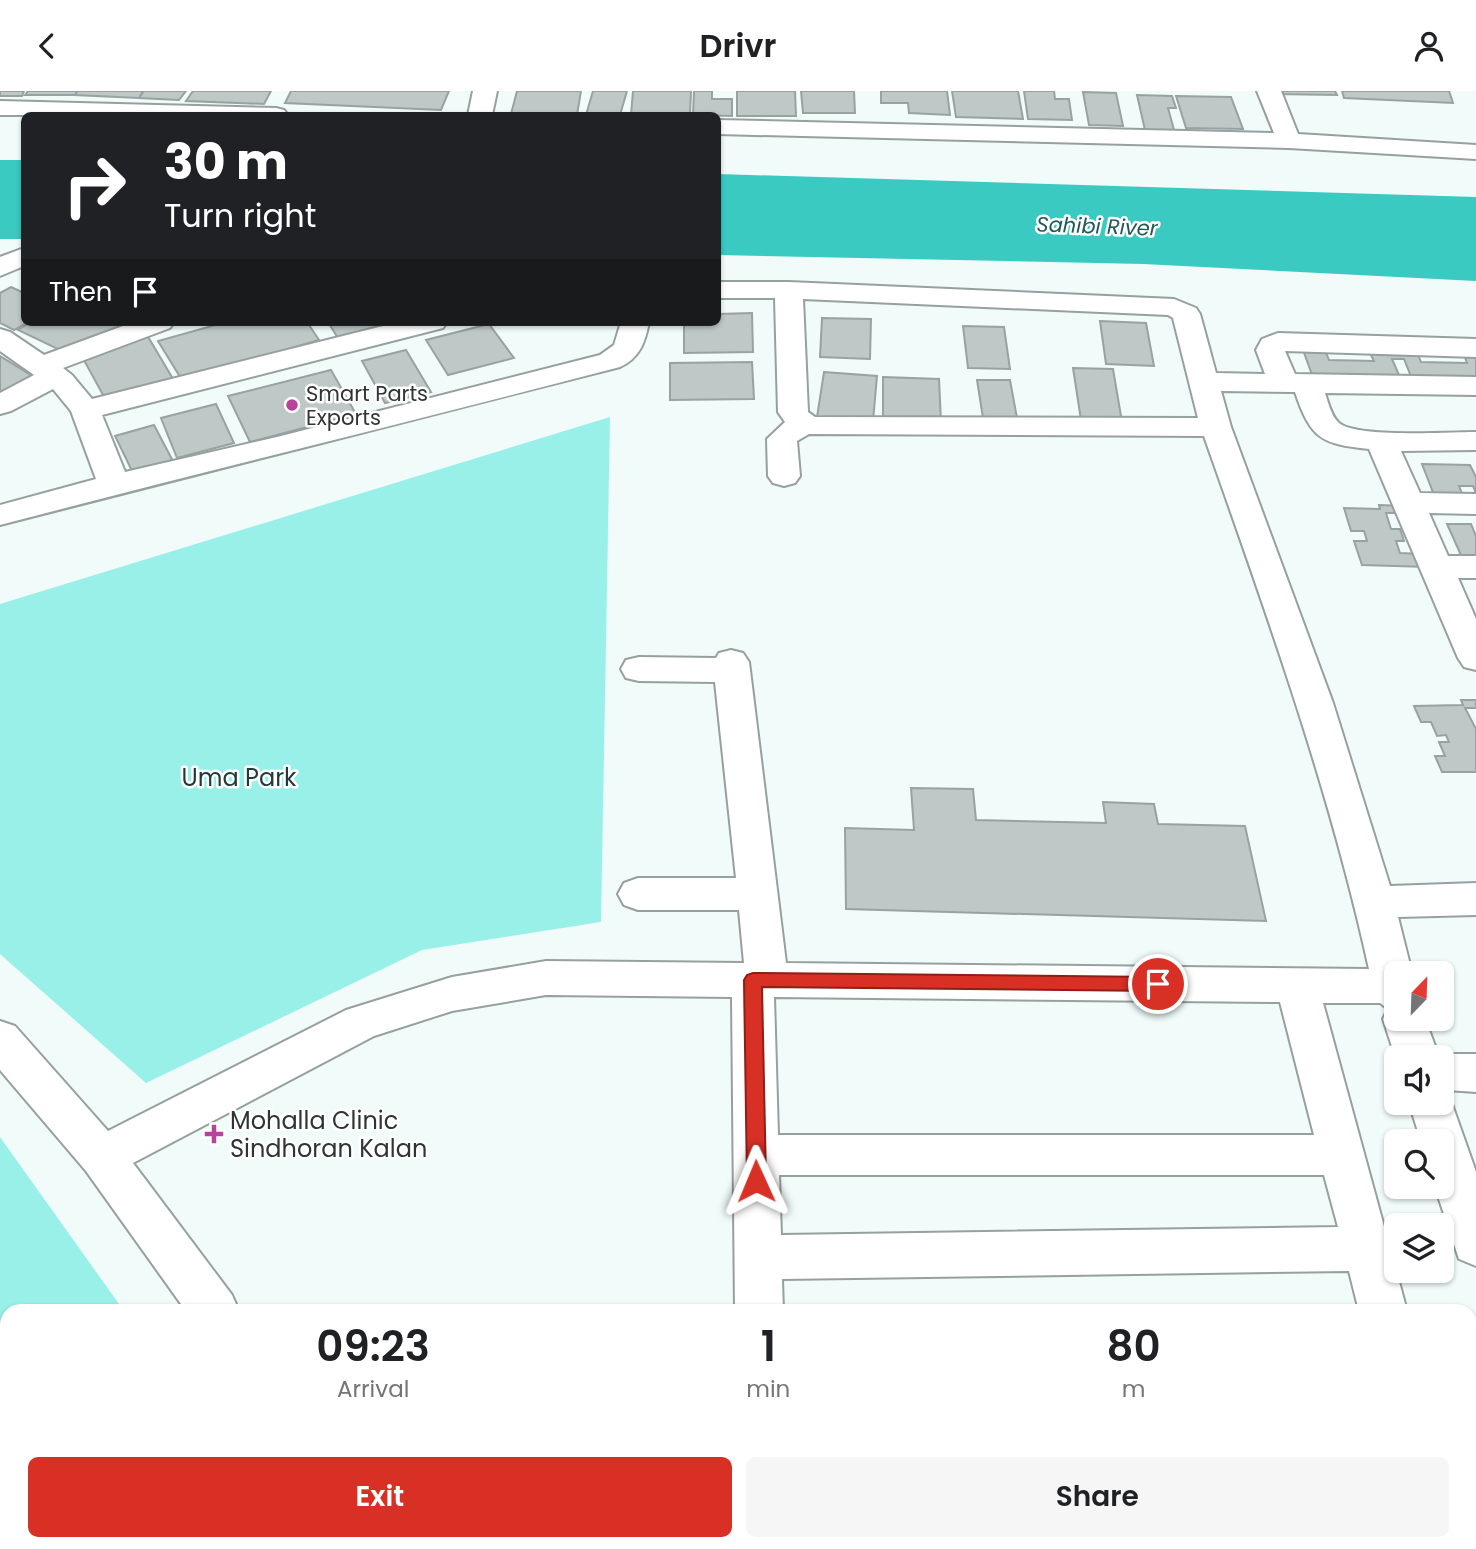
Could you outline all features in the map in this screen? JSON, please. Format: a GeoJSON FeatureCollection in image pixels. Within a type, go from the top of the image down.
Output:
{"type":"FeatureCollection","features":[{"type":"Feature","properties":{"kind":"street"},"geometry":{"type":"LineString","coordinates":[[481,112],[485,91]]}},
{"type":"Feature","properties":{"kind":"street"},"geometry":{"type":"LineString","coordinates":[[1269,91],[1289,141]]}},
{"type":"Feature","properties":{"kind":"street"},"geometry":{"type":"LineString","coordinates":[[0,108],[158,112]]}},
{"type":"Feature","properties":{"kind":"street"},"geometry":{"type":"LineString","coordinates":[[721,127],[1289,141],[1476,152]]}},
{"type":"Feature","properties":{"kind":"street"},"geometry":{"type":"LineString","coordinates":[[0,243],[21,244]]}},
{"type":"Feature","properties":{"kind":"street"},"geometry":{"type":"LineString","coordinates":[[0,268],[21,258]]}},
{"type":"Feature","properties":{"kind":"street"},"geometry":{"type":"LineString","coordinates":[[721,290],[789,290],[1174,307],[1186,314],[1216,427],[1314,697],[1376,902],[1389,961]]}},
{"type":"Feature","properties":{"kind":"street"},"geometry":{"type":"LineString","coordinates":[[789,290],[793,412],[797,420],[806,424],[1216,427]]}},
{"type":"Feature","properties":{"kind":"street"},"geometry":{"type":"LineString","coordinates":[[0,405],[48,371],[151,326]]}},
{"type":"Feature","properties":{"kind":"street"},"geometry":{"type":"LineString","coordinates":[[85,410],[417,326]]}},
{"type":"Feature","properties":{"kind":"street"},"geometry":{"type":"LineString","coordinates":[[0,515],[114,484],[338,431],[610,361],[621,356],[631,346],[634,326]]}},
{"type":"Feature","properties":{"kind":"street"},"geometry":{"type":"LineString","coordinates":[[0,338],[62,381],[85,410],[114,484]]}},
{"type":"Feature","properties":{"kind":"street"},"geometry":{"type":"LineString","coordinates":[[1476,348],[1278,342],[1272,345],[1270,350],[1325,427],[1333,433],[1386,441],[1476,441]]}},
{"type":"Feature","properties":{"kind":"street"},"geometry":{"type":"LineString","coordinates":[[1203,381],[1476,386]]}},
{"type":"Feature","properties":{"kind":"street"},"geometry":{"type":"LineString","coordinates":[[1367,384],[1408,503],[1475,652]]}},
{"type":"Feature","properties":{"kind":"street"},"geometry":{"type":"LineString","coordinates":[[784,476],[782,439],[792,430],[806,424]]}},
{"type":"Feature","properties":{"kind":"street"},"geometry":{"type":"LineString","coordinates":[[1408,503],[1476,503]]}},
{"type":"Feature","properties":{"kind":"street"},"geometry":{"type":"LineString","coordinates":[[1436,567],[1476,567]]}},
{"type":"Feature","properties":{"kind":"street"},"geometry":{"type":"LineString","coordinates":[[639,669],[731,666],[757,894],[760,980],[756,1155],[759,1304]]}},
{"type":"Feature","properties":{"kind":"street"},"geometry":{"type":"LineString","coordinates":[[638,894],[757,894]]}},
{"type":"Feature","properties":{"kind":"street"},"geometry":{"type":"LineString","coordinates":[[1376,902],[1476,899]]}},
{"type":"Feature","properties":{"kind":"street"},"geometry":{"type":"LineString","coordinates":[[102,1157],[361,1023],[452,994],[546,978],[1297,985],[1384,997]]}},
{"type":"Feature","properties":{"kind":"street"},"geometry":{"type":"LineString","coordinates":[[1297,985],[1381,1304]]}},
{"type":"Feature","properties":{"kind":"street"},"geometry":{"type":"LineString","coordinates":[[0,1039],[102,1157],[210,1304]]}},
{"type":"Feature","properties":{"kind":"street"},"geometry":{"type":"LineString","coordinates":[[1454,1072],[1476,1073]]}},
{"type":"Feature","properties":{"kind":"street"},"geometry":{"type":"LineString","coordinates":[[1435,1115],[1476,1244]]}},
{"type":"Feature","properties":{"kind":"street"},"geometry":{"type":"LineString","coordinates":[[756,1155],[1342,1155]]}},
{"type":"Feature","properties":{"kind":"street"},"geometry":{"type":"LineString","coordinates":[[758,1258],[1367,1249]]}},
{"type":"Feature","properties":{"kind":"green space","name":"Uma Park"},"geometry":{"type":"Polygon","coordinates":[[[610,417],[601,922],[422,950],[146,1083],[0,954],[0,604],[610,417]]]}},
{"type":"Feature","properties":{"kind":"green space"},"geometry":{"type":"Polygon","coordinates":[[[0,1137],[119,1304],[0,1304],[0,1137]]]}},
{"type":"Feature","properties":{"kind":"water"},"geometry":{"type":"Polygon","coordinates":[[[0,160],[21,160],[21,239],[0,239],[0,160]]]}},
{"type":"Feature","properties":{"kind":"water","name":"Sahibi River"},"geometry":{"type":"Polygon","coordinates":[[[721,174],[1476,197],[1476,281],[1143,264],[721,255],[721,174]]]}},
{"type":"Feature","properties":{"kind":"building"},"geometry":{"type":"Polygon","coordinates":[[[0,91],[24,91],[22,96],[0,96],[0,91]]]}},
{"type":"Feature","properties":{"kind":"building"},"geometry":{"type":"Polygon","coordinates":[[[28,91],[77,91],[75,95],[25,95],[28,91]]]}},
{"type":"Feature","properties":{"kind":"building"},"geometry":{"type":"Polygon","coordinates":[[[78,91],[143,91],[139,98],[75,95],[78,91]]]}},
{"type":"Feature","properties":{"kind":"building"},"geometry":{"type":"Polygon","coordinates":[[[144,91],[186,91],[179,100],[139,98],[144,91]]]}},
{"type":"Feature","properties":{"kind":"building"},"geometry":{"type":"Polygon","coordinates":[[[193,91],[271,91],[264,104],[186,101],[193,91]]]}},
{"type":"Feature","properties":{"kind":"building"},"geometry":{"type":"Polygon","coordinates":[[[291,91],[449,91],[441,110],[285,103],[291,91]]]}},
{"type":"Feature","properties":{"kind":"building"},"geometry":{"type":"Polygon","coordinates":[[[517,91],[581,91],[578,112],[512,112],[517,91]]]}},
{"type":"Feature","properties":{"kind":"building"},"geometry":{"type":"Polygon","coordinates":[[[593,91],[627,91],[621,112],[587,112],[593,91]]]}},
{"type":"Feature","properties":{"kind":"building"},"geometry":{"type":"Polygon","coordinates":[[[633,91],[691,91],[690,112],[631,112],[633,91]]]}},
{"type":"Feature","properties":{"kind":"building"},"geometry":{"type":"Polygon","coordinates":[[[694,91],[712,91],[712,99],[732,99],[732,116],[721,116],[721,112],[693,112],[694,91]]]}},
{"type":"Feature","properties":{"kind":"building"},"geometry":{"type":"Polygon","coordinates":[[[737,91],[795,91],[796,116],[737,116],[737,91]]]}},
{"type":"Feature","properties":{"kind":"building"},"geometry":{"type":"Polygon","coordinates":[[[801,91],[854,91],[855,113],[803,113],[801,91]]]}},
{"type":"Feature","properties":{"kind":"building"},"geometry":{"type":"Polygon","coordinates":[[[881,91],[947,91],[950,115],[909,113],[908,103],[881,103],[881,91]]]}},
{"type":"Feature","properties":{"kind":"building"},"geometry":{"type":"Polygon","coordinates":[[[952,91],[1018,91],[1023,119],[956,117],[952,91]]]}},
{"type":"Feature","properties":{"kind":"building"},"geometry":{"type":"Polygon","coordinates":[[[1024,91],[1054,91],[1055,99],[1069,99],[1072,120],[1028,119],[1024,91]]]}},
{"type":"Feature","properties":{"kind":"building"},"geometry":{"type":"Polygon","coordinates":[[[1272,91],[1335,91],[1337,95],[1273,94],[1272,91]]]}},
{"type":"Feature","properties":{"kind":"building"},"geometry":{"type":"Polygon","coordinates":[[[1342,91],[1449,91],[1453,103],[1344,98],[1342,91]]]}},
{"type":"Feature","properties":{"kind":"building"},"geometry":{"type":"Polygon","coordinates":[[[1083,92],[1116,93],[1123,126],[1089,125],[1083,92]]]}},
{"type":"Feature","properties":{"kind":"building"},"geometry":{"type":"Polygon","coordinates":[[[1137,95],[1172,96],[1176,108],[1168,108],[1174,130],[1145,130],[1137,95]]]}},
{"type":"Feature","properties":{"kind":"building"},"geometry":{"type":"Polygon","coordinates":[[[1176,96],[1231,97],[1243,129],[1186,128],[1176,96]]]}},
{"type":"Feature","properties":{"kind":"building"},"geometry":{"type":"Polygon","coordinates":[[[11,287],[21,292],[21,326],[14,330],[0,323],[0,293],[11,287]]]}},
{"type":"Feature","properties":{"kind":"building"},"geometry":{"type":"Polygon","coordinates":[[[752,313],[753,352],[684,353],[684,326],[721,326],[721,314],[752,313]]]}},
{"type":"Feature","properties":{"kind":"building"},"geometry":{"type":"Polygon","coordinates":[[[822,318],[871,319],[870,359],[820,357],[822,318]]]}},
{"type":"Feature","properties":{"kind":"building"},"geometry":{"type":"Polygon","coordinates":[[[1100,321],[1146,323],[1154,366],[1106,364],[1100,321]]]}},
{"type":"Feature","properties":{"kind":"building"},"geometry":{"type":"Polygon","coordinates":[[[24,326],[141,326],[66,353],[18,330],[24,326]]]}},
{"type":"Feature","properties":{"kind":"building"},"geometry":{"type":"Polygon","coordinates":[[[212,326],[310,326],[319,340],[182,380],[158,341],[212,326]]]}},
{"type":"Feature","properties":{"kind":"building"},"geometry":{"type":"Polygon","coordinates":[[[330,326],[394,326],[396,329],[341,343],[330,326]]]}},
{"type":"Feature","properties":{"kind":"building"},"geometry":{"type":"Polygon","coordinates":[[[490,326],[514,358],[448,375],[426,340],[490,326]]]}},
{"type":"Feature","properties":{"kind":"building"},"geometry":{"type":"Polygon","coordinates":[[[963,326],[1004,327],[1010,369],[968,368],[963,326]]]}},
{"type":"Feature","properties":{"kind":"building"},"geometry":{"type":"Polygon","coordinates":[[[147,335],[176,384],[108,404],[80,353],[147,335]]]}},
{"type":"Feature","properties":{"kind":"building"},"geometry":{"type":"Polygon","coordinates":[[[406,350],[431,392],[385,403],[362,361],[406,350]]]}},
{"type":"Feature","properties":{"kind":"building"},"geometry":{"type":"Polygon","coordinates":[[[1303,350],[1325,350],[1329,360],[1374,361],[1369,351],[1417,352],[1421,362],[1467,363],[1463,352],[1476,353],[1476,380],[1412,379],[1404,359],[1392,359],[1402,382],[1314,380],[1303,350]]]}},
{"type":"Feature","properties":{"kind":"building"},"geometry":{"type":"Polygon","coordinates":[[[0,356],[39,380],[0,401],[0,356]]]}},
{"type":"Feature","properties":{"kind":"building"},"geometry":{"type":"Polygon","coordinates":[[[752,362],[754,399],[670,400],[670,363],[752,362]]]}},
{"type":"Feature","properties":{"kind":"building"},"geometry":{"type":"Polygon","coordinates":[[[1073,368],[1113,369],[1122,422],[1081,420],[1073,368]]]}},
{"type":"Feature","properties":{"kind":"building","name":"Smart Parts Exports"},"geometry":{"type":"Polygon","coordinates":[[[331,370],[356,414],[250,442],[228,396],[331,370]]]}},
{"type":"Feature","properties":{"kind":"building","name":"Smart Parts Exports"},"geometry":{"type":"Polygon","coordinates":[[[331,370],[356,414],[250,442],[228,396],[331,370]]]}},
{"type":"Feature","properties":{"kind":"building"},"geometry":{"type":"Polygon","coordinates":[[[824,372],[877,376],[873,421],[817,417],[824,372]]]}},
{"type":"Feature","properties":{"kind":"building"},"geometry":{"type":"Polygon","coordinates":[[[883,377],[939,379],[941,422],[883,420],[883,377]]]}},
{"type":"Feature","properties":{"kind":"building"},"geometry":{"type":"Polygon","coordinates":[[[977,380],[1010,380],[1017,418],[983,418],[977,380]]]}},
{"type":"Feature","properties":{"kind":"building"},"geometry":{"type":"Polygon","coordinates":[[[216,404],[234,443],[177,458],[161,418],[216,404]]]}},
{"type":"Feature","properties":{"kind":"building"},"geometry":{"type":"Polygon","coordinates":[[[154,425],[175,465],[135,477],[115,436],[154,425]]]}},
{"type":"Feature","properties":{"kind":"building"},"geometry":{"type":"Polygon","coordinates":[[[1422,464],[1470,465],[1476,477],[1476,493],[1473,486],[1459,486],[1465,501],[1436,500],[1422,464]]]}},
{"type":"Feature","properties":{"kind":"building"},"geometry":{"type":"Polygon","coordinates":[[[1379,505],[1405,506],[1407,513],[1386,513],[1391,529],[1400,529],[1404,541],[1396,541],[1400,553],[1422,554],[1427,567],[1362,565],[1354,541],[1367,541],[1364,531],[1351,531],[1344,508],[1380,509],[1379,505]]]}},
{"type":"Feature","properties":{"kind":"building"},"geometry":{"type":"Polygon","coordinates":[[[1447,524],[1471,524],[1476,536],[1476,562],[1464,562],[1447,524]]]}},
{"type":"Feature","properties":{"kind":"building"},"geometry":{"type":"Polygon","coordinates":[[[1461,700],[1476,700],[1476,708],[1465,708],[1476,729],[1476,772],[1442,772],[1435,756],[1445,756],[1439,742],[1449,742],[1446,735],[1437,736],[1431,722],[1421,722],[1414,706],[1463,705],[1461,700]]]}},
{"type":"Feature","properties":{"kind":"building"},"geometry":{"type":"Polygon","coordinates":[[[911,788],[973,789],[976,820],[1106,823],[1103,802],[1154,804],[1158,824],[1245,826],[1266,921],[846,909],[845,828],[914,830],[911,788]]]}},
{"type":"Feature","properties":{"kind":"place","name":"Smart Parts Exports"},"geometry":{"type":"Point","coordinates":[292,405]}},
{"type":"Feature","properties":{"kind":"place","name":"Mohalla Clinic Sindhoran Kalan"},"geometry":{"type":"Point","coordinates":[214,1134]}},
{"type":"Feature","properties":{"kind":"route"},"geometry":{"type":"LineString","coordinates":[[756,1181],[753,980],[1158,984]]}}]}
